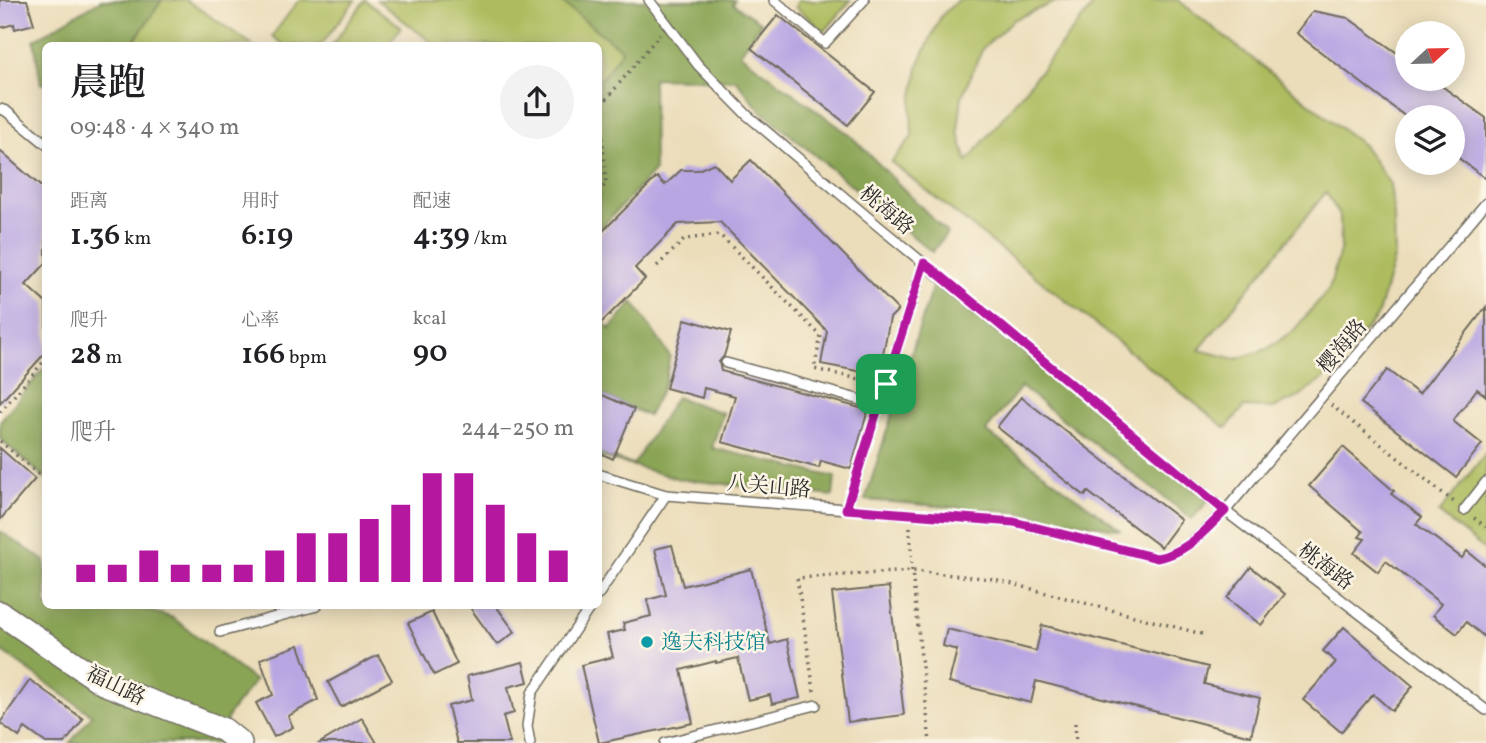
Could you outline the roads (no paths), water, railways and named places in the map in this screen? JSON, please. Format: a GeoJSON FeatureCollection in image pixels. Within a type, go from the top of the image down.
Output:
{"type":"FeatureCollection","features":[{"type":"Feature","properties":{"kind":"street","name":"福山路"},"geometry":{"type":"LineString","coordinates":[[0,612],[103,683],[224,730],[240,743]]}},
{"type":"Feature","properties":{"kind":"lane","name":"桃海路"},"geometry":{"type":"LineString","coordinates":[[649,0],[698,65],[747,115],[1225,511],[1486,710]]}},
{"type":"Feature","properties":{"kind":"lane"},"geometry":{"type":"LineString","coordinates":[[774,0],[825,43],[864,0]]}},
{"type":"Feature","properties":{"kind":"lane"},"geometry":{"type":"LineString","coordinates":[[0,109],[42,141]]}},
{"type":"Feature","properties":{"kind":"lane","name":"樱海路"},"geometry":{"type":"LineString","coordinates":[[1225,511],[1486,203]]}},
{"type":"Feature","properties":{"kind":"lane"},"geometry":{"type":"LineString","coordinates":[[846,509],[924,263]]}},
{"type":"Feature","properties":{"kind":"lane"},"geometry":{"type":"LineString","coordinates":[[726,363],[879,405]]}},
{"type":"Feature","properties":{"kind":"lane","name":"八关山路"},"geometry":{"type":"LineString","coordinates":[[602,475],[666,495],[1014,522],[1157,558],[1173,556],[1225,511]]}},
{"type":"Feature","properties":{"kind":"lane"},"geometry":{"type":"LineString","coordinates":[[1464,510],[1486,482]]}},
{"type":"Feature","properties":{"kind":"lane"},"geometry":{"type":"LineString","coordinates":[[602,589],[666,495]]}},
{"type":"Feature","properties":{"kind":"lane"},"geometry":{"type":"LineString","coordinates":[[220,632],[306,609]]}},
{"type":"Feature","properties":{"kind":"lane"},"geometry":{"type":"LineString","coordinates":[[530,743],[527,726],[532,693],[589,609]]}},
{"type":"Feature","properties":{"kind":"lane"},"geometry":{"type":"LineString","coordinates":[[665,743],[816,705]]}},
{"type":"Feature","properties":{"kind":"place","name":"逸夫科技馆"},"geometry":{"type":"Point","coordinates":[647,642]}}]}
